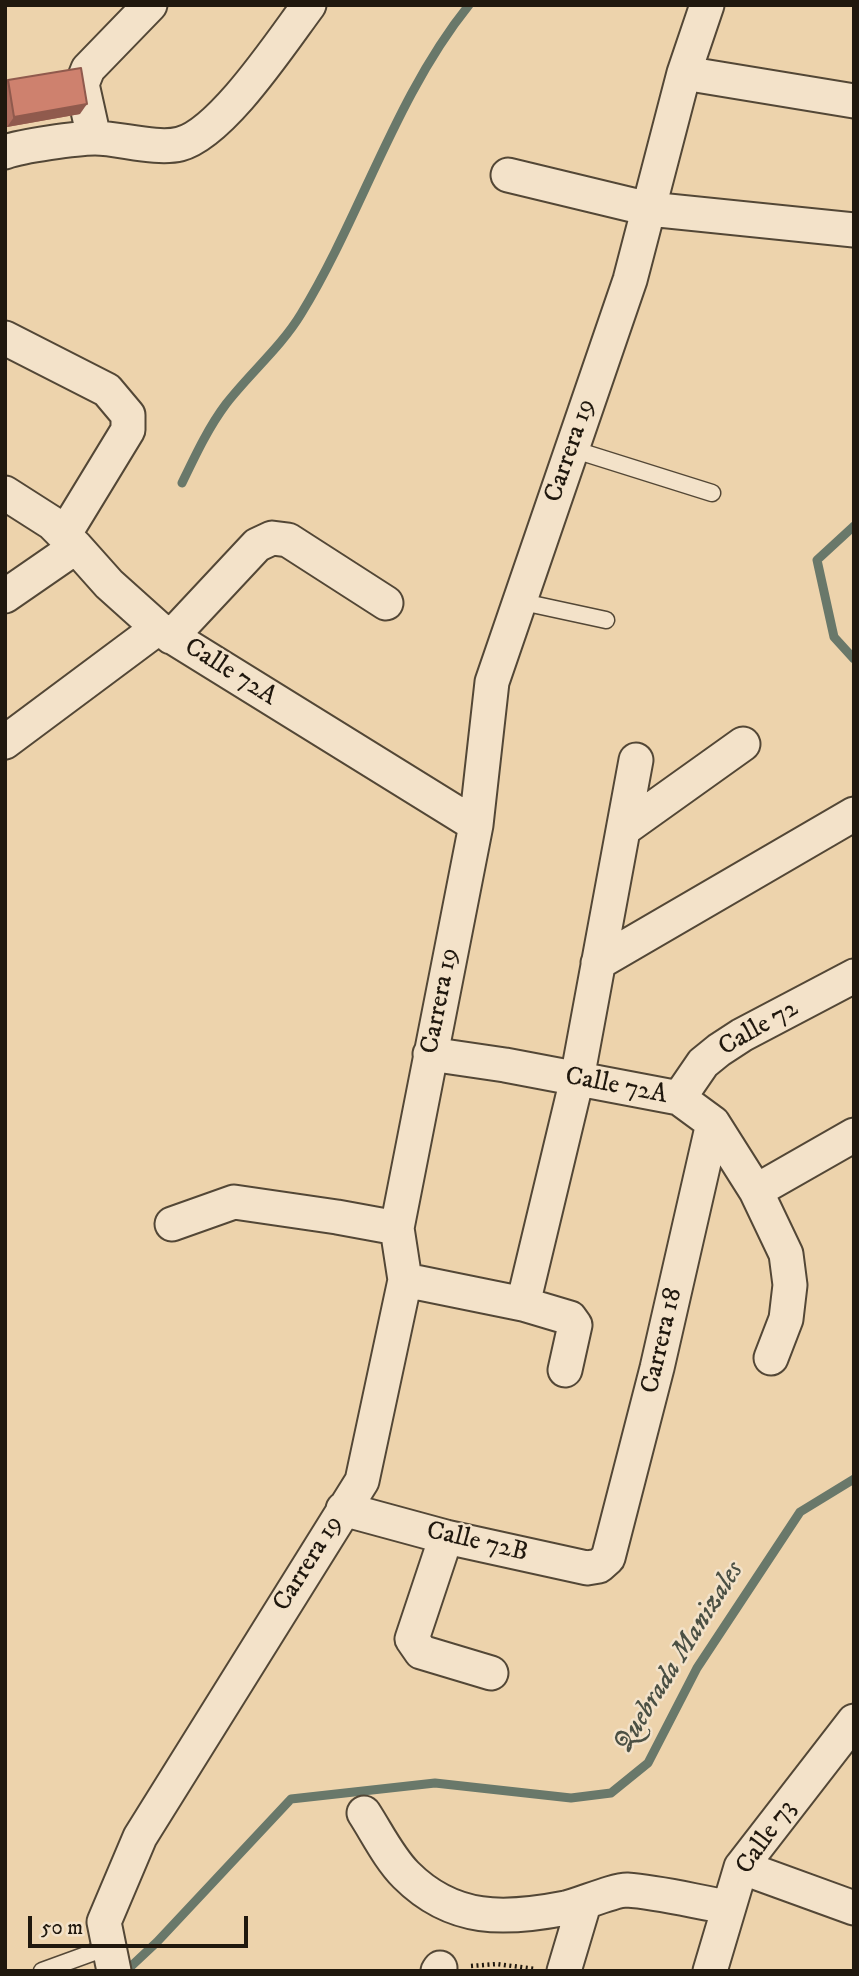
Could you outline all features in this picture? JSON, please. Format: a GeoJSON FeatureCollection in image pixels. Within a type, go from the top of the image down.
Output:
{"type":"FeatureCollection","features":[{"type":"Feature","properties":{"kind":"street"},"geometry":{"type":"LineString","coordinates":[[94,138],[82,84],[88,69],[150,5]]}},
{"type":"Feature","properties":{"kind":"street"},"geometry":{"type":"LineString","coordinates":[[8,149],[94,138],[151,145],[180,144],[206,129],[237,100],[309,5]]}},
{"type":"Feature","properties":{"kind":"street","name":"Carrera 19"},"geometry":{"type":"LineString","coordinates":[[110,1957],[104,1922],[140,1837],[362,1481],[405,1280],[397,1228],[476,825],[492,682],[630,281],[684,73],[707,5]]}},
{"type":"Feature","properties":{"kind":"street"},"geometry":{"type":"LineString","coordinates":[[684,73],[854,101]]}},
{"type":"Feature","properties":{"kind":"street"},"geometry":{"type":"LineString","coordinates":[[508,175],[649,209],[854,230]]}},
{"type":"Feature","properties":{"kind":"street"},"geometry":{"type":"LineString","coordinates":[[5,338],[107,390],[128,415],[128,430],[70,541],[5,596]]}},
{"type":"Feature","properties":{"kind":"street","name":"Calle 72A"},"geometry":{"type":"LineString","coordinates":[[5,493],[52,523],[109,584],[165,632],[476,825]]}},
{"type":"Feature","properties":{"kind":"street"},"geometry":{"type":"LineString","coordinates":[[5,742],[165,632],[257,545],[272,538],[288,540],[386,603]]}},
{"type":"Feature","properties":{"kind":"street"},"geometry":{"type":"LineString","coordinates":[[624,829],[743,744]]}},
{"type":"Feature","properties":{"kind":"street"},"geometry":{"type":"LineString","coordinates":[[523,1304],[577,1079],[636,760]]}},
{"type":"Feature","properties":{"kind":"street"},"geometry":{"type":"LineString","coordinates":[[598,963],[854,814]]}},
{"type":"Feature","properties":{"kind":"street","name":"Calle 72"},"geometry":{"type":"LineString","coordinates":[[679,1098],[703,1063],[719,1050],[854,976]]}},
{"type":"Feature","properties":{"kind":"street","name":"Calle 72A"},"geometry":{"type":"LineString","coordinates":[[430,1054],[505,1065],[679,1098],[713,1123]]}},
{"type":"Feature","properties":{"kind":"street"},"geometry":{"type":"LineString","coordinates":[[713,1123],[756,1191],[786,1254],[790,1285],[786,1319],[771,1357]]}},
{"type":"Feature","properties":{"kind":"street","name":"Carrera 18"},"geometry":{"type":"LineString","coordinates":[[608,1558],[657,1368],[713,1123]]}},
{"type":"Feature","properties":{"kind":"street"},"geometry":{"type":"LineString","coordinates":[[756,1191],[854,1135]]}},
{"type":"Feature","properties":{"kind":"street"},"geometry":{"type":"LineString","coordinates":[[172,1224],[234,1202],[397,1228]]}},
{"type":"Feature","properties":{"kind":"street"},"geometry":{"type":"LineString","coordinates":[[405,1280],[523,1304],[570,1318],[575,1325],[565,1370]]}},
{"type":"Feature","properties":{"kind":"street","name":"Calle 72B"},"geometry":{"type":"LineString","coordinates":[[344,1509],[446,1537],[586,1568],[599,1566],[608,1558]]}},
{"type":"Feature","properties":{"kind":"street"},"geometry":{"type":"LineString","coordinates":[[446,1537],[412,1639],[421,1652],[491,1673]]}},
{"type":"Feature","properties":{"kind":"street","name":"Calle 73"},"geometry":{"type":"LineString","coordinates":[[710,1971],[741,1867],[854,1721]]}},
{"type":"Feature","properties":{"kind":"street"},"geometry":{"type":"LineString","coordinates":[[364,1813],[405,1874],[429,1895],[452,1908],[477,1914],[519,1915],[584,1904],[625,1890],[728,1907]]}},
{"type":"Feature","properties":{"kind":"street"},"geometry":{"type":"LineString","coordinates":[[741,1867],[854,1908]]}},
{"type":"Feature","properties":{"kind":"street"},"geometry":{"type":"LineString","coordinates":[[564,1971],[584,1904]]}},
{"type":"Feature","properties":{"kind":"lane"},"geometry":{"type":"LineString","coordinates":[[572,449],[712,493]]}},
{"type":"Feature","properties":{"kind":"lane"},"geometry":{"type":"LineString","coordinates":[[518,601],[606,620]]}},
{"type":"Feature","properties":{"kind":"lane"},"geometry":{"type":"LineString","coordinates":[[43,1971],[110,1957]]}},
{"type":"Feature","properties":{"kind":"path"},"geometry":{"type":"LineString","coordinates":[[439,1969],[497,1964],[546,1971]]}},
{"type":"Feature","properties":{"kind":"building"},"geometry":{"type":"Polygon","coordinates":[[[81,68],[87,104],[14,117],[8,80],[81,68]]]}},
{"type":"Feature","properties":{"kind":"waterway"},"geometry":{"type":"LineString","coordinates":[[182,483],[219,413],[284,338],[301,314],[323,276],[420,78],[469,5]]}},
{"type":"Feature","properties":{"kind":"waterway","name":"Quebrada Manizales"},"geometry":{"type":"LineString","coordinates":[[854,526],[817,560],[834,637],[854,659]]}},
{"type":"Feature","properties":{"kind":"waterway","name":"Quebrada Manizales"},"geometry":{"type":"LineString","coordinates":[[126,1971],[157,1942],[291,1799],[435,1783],[571,1798],[611,1793],[648,1763],[697,1668],[800,1512],[854,1479]]}}]}
